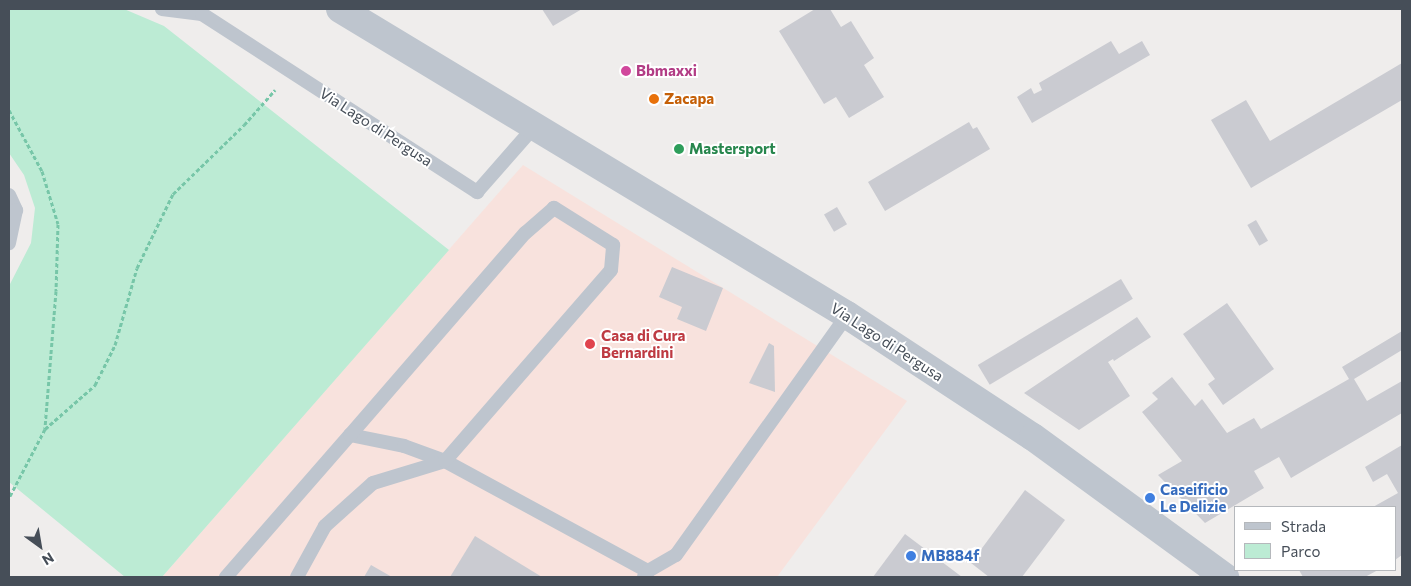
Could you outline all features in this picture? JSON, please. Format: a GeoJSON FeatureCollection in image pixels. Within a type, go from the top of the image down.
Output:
{"type":"FeatureCollection","features":[{"type":"Feature","properties":{"kind":"street","name":"Via Lago di Pergusa"},"geometry":{"type":"LineString","coordinates":[[340,9],[847,315],[1033,437],[1225,577]]}},
{"type":"Feature","properties":{"kind":"lane","name":"Via Lago di Pergusa"},"geometry":{"type":"LineString","coordinates":[[162,9],[203,12],[290,72],[477,192],[535,126]]}},
{"type":"Feature","properties":{"kind":"lane"},"geometry":{"type":"LineString","coordinates":[[9,195],[16,210],[9,244]]}},
{"type":"Feature","properties":{"kind":"lane"},"geometry":{"type":"LineString","coordinates":[[226,577],[525,233],[554,208],[613,245],[611,270],[445,461],[373,483],[325,526],[297,577]]}},
{"type":"Feature","properties":{"kind":"lane"},"geometry":{"type":"LineString","coordinates":[[350,435],[404,446],[445,461],[646,574],[676,555],[847,315]]}},
{"type":"Feature","properties":{"kind":"path"},"geometry":{"type":"LineString","coordinates":[[9,498],[45,430],[95,385],[115,345],[137,268],[173,194],[244,125],[290,72]]}},
{"type":"Feature","properties":{"kind":"path"},"geometry":{"type":"LineString","coordinates":[[9,110],[42,171],[58,224],[56,291],[45,430]]}},
{"type":"Feature","properties":{"kind":"shaded area","name":"Casa di Cura Bernardini"},"geometry":{"type":"Polygon","coordinates":[[[523,165],[907,401],[777,577],[162,577],[523,165]]]}},
{"type":"Feature","properties":{"kind":"green space"},"geometry":{"type":"Polygon","coordinates":[[[9,9],[124,9],[164,26],[449,250],[162,577],[125,577],[9,482],[9,286],[31,243],[35,208],[24,175],[9,153],[9,9]]]}},
{"type":"Feature","properties":{"kind":"building"},"geometry":{"type":"Polygon","coordinates":[[[542,9],[582,9],[553,26],[542,9]]]}},
{"type":"Feature","properties":{"kind":"building"},"geometry":{"type":"Polygon","coordinates":[[[815,9],[830,9],[841,27],[851,21],[874,58],[864,65],[884,97],[849,118],[836,97],[824,104],[779,31],[815,9]]]}},
{"type":"Feature","properties":{"kind":"building"},"geometry":{"type":"Polygon","coordinates":[[[1111,41],[1119,54],[1142,41],[1150,55],[1032,123],[1017,97],[1031,88],[1034,94],[1042,90],[1039,83],[1111,41]]]}},
{"type":"Feature","properties":{"kind":"building"},"geometry":{"type":"Polygon","coordinates":[[[1402,63],[1402,100],[1251,188],[1211,120],[1246,100],[1270,141],[1402,63]]]}},
{"type":"Feature","properties":{"kind":"building"},"geometry":{"type":"Polygon","coordinates":[[[969,122],[973,129],[977,127],[990,149],[885,211],[868,182],[969,122]]]}},
{"type":"Feature","properties":{"kind":"building"},"geometry":{"type":"Polygon","coordinates":[[[837,207],[847,224],[834,232],[824,214],[837,207]]]}},
{"type":"Feature","properties":{"kind":"building"},"geometry":{"type":"Polygon","coordinates":[[[1256,220],[1268,241],[1259,246],[1247,225],[1256,220]]]}},
{"type":"Feature","properties":{"kind":"building"},"geometry":{"type":"Polygon","coordinates":[[[672,267],[723,288],[706,331],[677,319],[682,307],[659,297],[672,267]]]}},
{"type":"Feature","properties":{"kind":"building"},"geometry":{"type":"Polygon","coordinates":[[[1121,279],[1133,299],[990,385],[978,365],[1121,279]]]}},
{"type":"Feature","properties":{"kind":"building"},"geometry":{"type":"Polygon","coordinates":[[[1227,303],[1274,369],[1223,405],[1208,384],[1215,379],[1183,334],[1227,303]]]}},
{"type":"Feature","properties":{"kind":"building"},"geometry":{"type":"Polygon","coordinates":[[[1137,317],[1151,337],[1114,361],[1113,359],[1108,362],[1130,396],[1079,430],[1024,393],[1137,317]]]}},
{"type":"Feature","properties":{"kind":"building"},"geometry":{"type":"Polygon","coordinates":[[[1402,331],[1402,350],[1354,379],[1367,401],[1402,381],[1402,413],[1291,478],[1279,457],[1254,471],[1264,488],[1205,523],[1158,475],[1182,461],[1142,412],[1158,399],[1152,393],[1172,377],[1195,406],[1202,399],[1227,433],[1254,418],[1261,429],[1349,379],[1342,367],[1402,331]]]}},
{"type":"Feature","properties":{"kind":"building"},"geometry":{"type":"Polygon","coordinates":[[[769,343],[774,346],[775,392],[749,383],[769,343]]]}},
{"type":"Feature","properties":{"kind":"building"},"geometry":{"type":"Polygon","coordinates":[[[1402,445],[1402,555],[1396,559],[1396,506],[1375,506],[1398,493],[1387,474],[1373,482],[1365,467],[1402,445]]]}},
{"type":"Feature","properties":{"kind":"building"},"geometry":{"type":"Polygon","coordinates":[[[1025,490],[1065,520],[1022,577],[989,577],[971,563],[1025,490]]]}},
{"type":"Feature","properties":{"kind":"building","name":"MB884f"},"geometry":{"type":"Polygon","coordinates":[[[905,534],[962,577],[873,577],[905,534]]]}},
{"type":"Feature","properties":{"kind":"building"},"geometry":{"type":"Polygon","coordinates":[[[475,536],[542,577],[450,577],[475,536]]]}},
{"type":"Feature","properties":{"kind":"building"},"geometry":{"type":"Polygon","coordinates":[[[371,565],[392,577],[364,577],[371,565]]]}},
{"type":"Feature","properties":{"kind":"building"},"geometry":{"type":"Polygon","coordinates":[[[1300,571],[1376,571],[1365,577],[1303,577],[1300,571]]]}},
{"type":"Feature","properties":{"kind":"place","name":"Bbmaxxi"},"geometry":{"type":"Point","coordinates":[626,71]}},
{"type":"Feature","properties":{"kind":"place","name":"Zacapa"},"geometry":{"type":"Point","coordinates":[654,99]}},
{"type":"Feature","properties":{"kind":"place","name":"Mastersport"},"geometry":{"type":"Point","coordinates":[679,149]}},
{"type":"Feature","properties":{"kind":"place","name":"Casa di Cura Bernardini"},"geometry":{"type":"Point","coordinates":[590,344]}},
{"type":"Feature","properties":{"kind":"place","name":"Caseificio Le Delizie"},"geometry":{"type":"Point","coordinates":[1150,498]}},
{"type":"Feature","properties":{"kind":"place","name":"MB884f"},"geometry":{"type":"Point","coordinates":[911,556]}}]}
